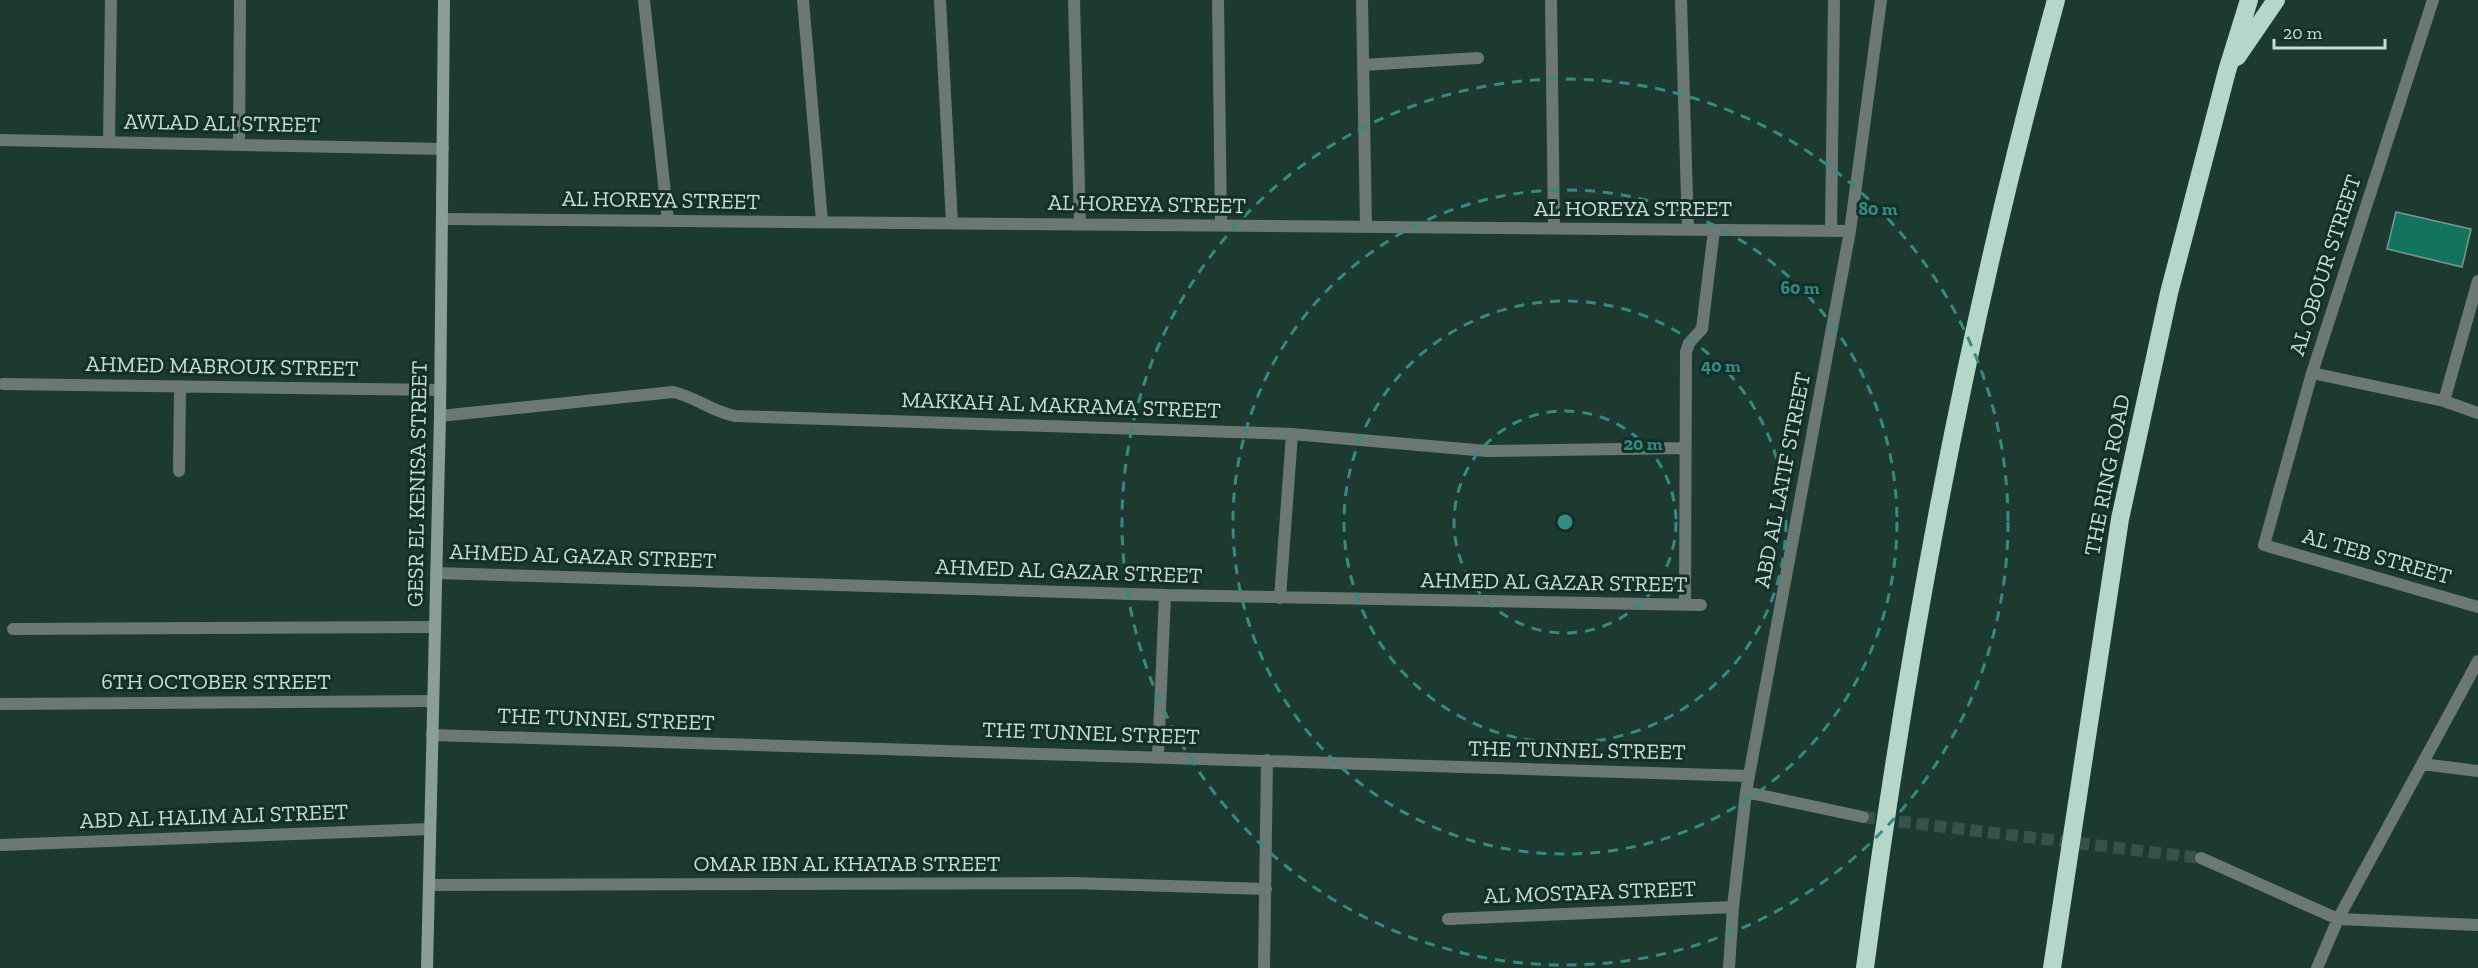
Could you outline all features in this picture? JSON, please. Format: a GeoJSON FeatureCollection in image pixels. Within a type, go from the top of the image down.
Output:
{"type":"FeatureCollection","features":[{"type":"Feature","properties":{"kind":"highway"},"geometry":{"type":"LineString","coordinates":[[1865,968],[1890,779],[1955,418],[1996,234],[2056,0]]}},
{"type":"Feature","properties":{"kind":"highway","name":"THE RING ROAD"},"geometry":{"type":"LineString","coordinates":[[2052,968],[2120,519],[2169,293],[2248,0]]}},
{"type":"Feature","properties":{"kind":"highway"},"geometry":{"type":"LineString","coordinates":[[2227,71],[2276,0]]}},
{"type":"Feature","properties":{"kind":"main road","name":"GESR EL KENISA STREET"},"geometry":{"type":"LineString","coordinates":[[427,968],[440,416],[444,0]]}},
{"type":"Feature","properties":{"kind":"street"},"geometry":{"type":"LineString","coordinates":[[109,142],[111,0]]}},
{"type":"Feature","properties":{"kind":"street"},"geometry":{"type":"LineString","coordinates":[[239,144],[240,0]]}},
{"type":"Feature","properties":{"kind":"street"},"geometry":{"type":"LineString","coordinates":[[644,0],[668,221]]}},
{"type":"Feature","properties":{"kind":"street"},"geometry":{"type":"LineString","coordinates":[[803,0],[822,222]]}},
{"type":"Feature","properties":{"kind":"street"},"geometry":{"type":"LineString","coordinates":[[940,0],[952,223]]}},
{"type":"Feature","properties":{"kind":"street"},"geometry":{"type":"LineString","coordinates":[[1074,0],[1080,224]]}},
{"type":"Feature","properties":{"kind":"street"},"geometry":{"type":"LineString","coordinates":[[1218,0],[1221,225]]}},
{"type":"Feature","properties":{"kind":"street"},"geometry":{"type":"LineString","coordinates":[[1362,0],[1366,227]]}},
{"type":"Feature","properties":{"kind":"street"},"geometry":{"type":"LineString","coordinates":[[1551,0],[1554,228]]}},
{"type":"Feature","properties":{"kind":"street"},"geometry":{"type":"LineString","coordinates":[[1681,0],[1688,230]]}},
{"type":"Feature","properties":{"kind":"street"},"geometry":{"type":"LineString","coordinates":[[1831,231],[1834,0]]}},
{"type":"Feature","properties":{"kind":"street","name":"ABD AL LATIF STREET"},"geometry":{"type":"LineString","coordinates":[[1729,968],[1733,907],[1746,792],[1850,231],[1881,0]]}},
{"type":"Feature","properties":{"kind":"street","name":"AL OBOUR STREET"},"geometry":{"type":"LineString","coordinates":[[2264,545],[2312,373],[2433,0]]}},
{"type":"Feature","properties":{"kind":"street"},"geometry":{"type":"LineString","coordinates":[[1363,65],[1478,58]]}},
{"type":"Feature","properties":{"kind":"street","name":"AWLAD ALI STREET"},"geometry":{"type":"LineString","coordinates":[[0,140],[443,149]]}},
{"type":"Feature","properties":{"kind":"street","name":"AL HOREYA STREET"},"geometry":{"type":"LineString","coordinates":[[442,219],[1850,231]]}},
{"type":"Feature","properties":{"kind":"street"},"geometry":{"type":"LineString","coordinates":[[1685,605],[1686,352],[1689,343],[1702,329],[1714,230]]}},
{"type":"Feature","properties":{"kind":"street"},"geometry":{"type":"LineString","coordinates":[[2444,401],[2478,281]]}},
{"type":"Feature","properties":{"kind":"street"},"geometry":{"type":"LineString","coordinates":[[2312,373],[2444,401],[2478,413]]}},
{"type":"Feature","properties":{"kind":"street","name":"AHMED MABROUK STREET"},"geometry":{"type":"LineString","coordinates":[[3,384],[440,390]]}},
{"type":"Feature","properties":{"kind":"street"},"geometry":{"type":"LineString","coordinates":[[179,471],[180,387]]}},
{"type":"Feature","properties":{"kind":"street","name":"MAKKAH AL MAKRAMA STREET"},"geometry":{"type":"LineString","coordinates":[[440,416],[673,392],[688,395],[716,410],[735,416],[1292,434],[1487,452],[1686,448]]}},
{"type":"Feature","properties":{"kind":"street"},"geometry":{"type":"LineString","coordinates":[[1280,598],[1292,434]]}},
{"type":"Feature","properties":{"kind":"street","name":"AL TEB STREET"},"geometry":{"type":"LineString","coordinates":[[2264,545],[2478,607]]}},
{"type":"Feature","properties":{"kind":"street","name":"AHMED AL GAZAR STREET"},"geometry":{"type":"LineString","coordinates":[[436,573],[1280,598],[1701,605]]}},
{"type":"Feature","properties":{"kind":"street"},"geometry":{"type":"LineString","coordinates":[[1158,756],[1165,595]]}},
{"type":"Feature","properties":{"kind":"street"},"geometry":{"type":"LineString","coordinates":[[13,629],[435,627]]}},
{"type":"Feature","properties":{"kind":"street"},"geometry":{"type":"LineString","coordinates":[[2317,968],[2338,919],[2478,661]]}},
{"type":"Feature","properties":{"kind":"street","name":"6TH OCTOBER STREET"},"geometry":{"type":"LineString","coordinates":[[0,704],[433,701]]}},
{"type":"Feature","properties":{"kind":"street","name":"THE TUNNEL STREET"},"geometry":{"type":"LineString","coordinates":[[432,735],[1749,776]]}},
{"type":"Feature","properties":{"kind":"street"},"geometry":{"type":"LineString","coordinates":[[1264,968],[1267,760]]}},
{"type":"Feature","properties":{"kind":"street"},"geometry":{"type":"LineString","coordinates":[[2422,764],[2478,771]]}},
{"type":"Feature","properties":{"kind":"street"},"geometry":{"type":"LineString","coordinates":[[1746,792],[1863,817]]}},
{"type":"Feature","properties":{"kind":"street","name":"ABD AL HALIM ALI STREET"},"geometry":{"type":"LineString","coordinates":[[0,845],[430,829]]}},
{"type":"Feature","properties":{"kind":"street"},"geometry":{"type":"LineString","coordinates":[[2201,858],[2338,919],[2478,925]]}},
{"type":"Feature","properties":{"kind":"street","name":"OMAR IBN AL KHATAB STREET"},"geometry":{"type":"LineString","coordinates":[[429,885],[1072,883],[1266,889]]}},
{"type":"Feature","properties":{"kind":"street","name":"AL MOSTAFA STREET"},"geometry":{"type":"LineString","coordinates":[[1448,919],[1733,907]]}},
{"type":"Feature","properties":{"kind":"building"},"geometry":{"type":"Polygon","coordinates":[[[2396,212],[2471,229],[2462,267],[2387,249],[2396,212]]]}},
{"type":"Feature","properties":{"kind":"tunnel"},"geometry":{"type":"LineString","coordinates":[[1863,817],[2201,858]]}}]}
